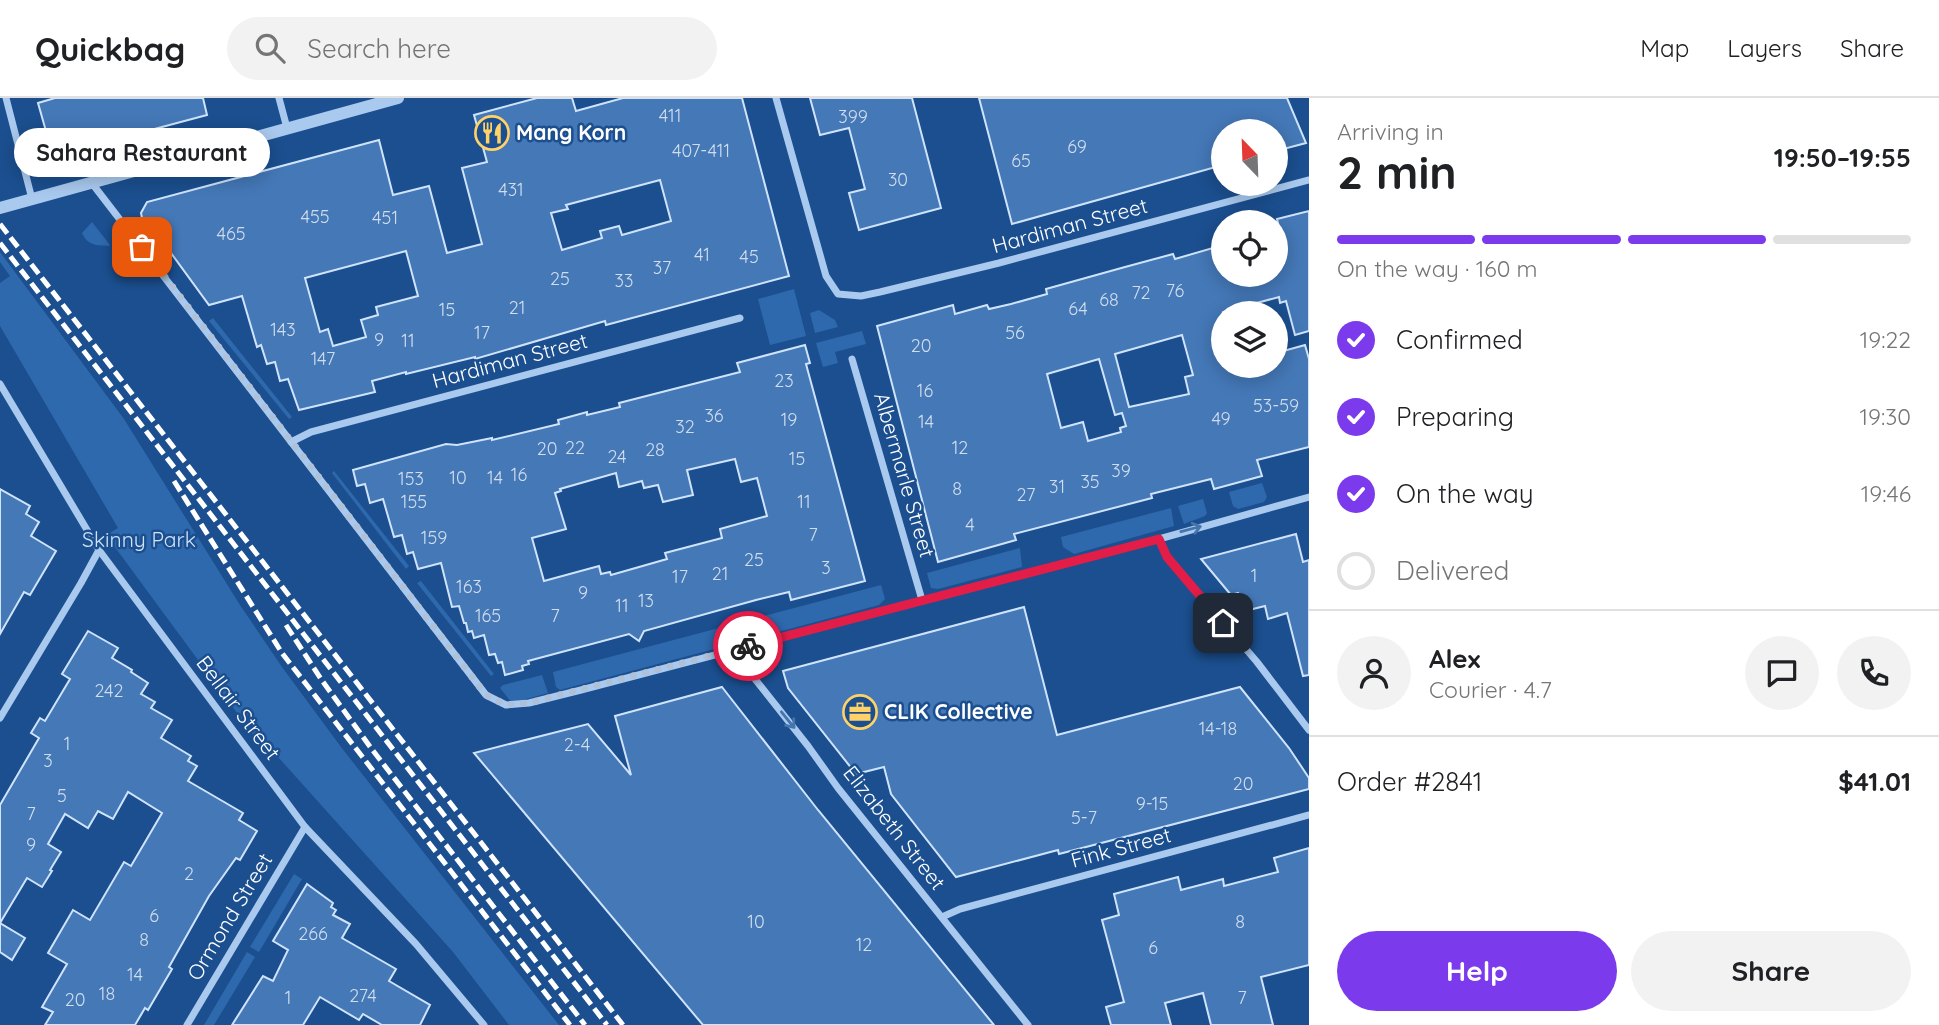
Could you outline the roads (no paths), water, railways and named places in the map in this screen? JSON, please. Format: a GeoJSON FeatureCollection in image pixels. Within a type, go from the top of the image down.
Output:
{"type":"FeatureCollection","features":[{"type":"Feature","properties":{"kind":"street"},"geometry":{"type":"LineString","coordinates":[[6,98],[32,199]]}},
{"type":"Feature","properties":{"kind":"street"},"geometry":{"type":"LineString","coordinates":[[279,98],[287,128]]}},
{"type":"Feature","properties":{"kind":"street"},"geometry":{"type":"LineString","coordinates":[[0,208],[398,98]]}},
{"type":"Feature","properties":{"kind":"street","name":"Hardiman Street"},"geometry":{"type":"LineString","coordinates":[[776,98],[826,276],[838,294],[861,296],[960,273],[1309,180]]}},
{"type":"Feature","properties":{"kind":"street"},"geometry":{"type":"LineString","coordinates":[[91,182],[486,695],[506,705],[529,703],[746,647],[1309,497]]}},
{"type":"Feature","properties":{"kind":"street","name":"Hardiman Street"},"geometry":{"type":"LineString","coordinates":[[291,442],[310,432],[740,318]]}},
{"type":"Feature","properties":{"kind":"street","name":"Albermarle Street"},"geometry":{"type":"LineString","coordinates":[[852,359],[922,600]]}},
{"type":"Feature","properties":{"kind":"street","name":"Bellair Street"},"geometry":{"type":"LineString","coordinates":[[0,384],[99,550],[304,827],[416,944],[484,1025]]}},
{"type":"Feature","properties":{"kind":"street"},"geometry":{"type":"LineString","coordinates":[[1159,539],[1167,557],[1256,662],[1309,730]]}},
{"type":"Feature","properties":{"kind":"street"},"geometry":{"type":"LineString","coordinates":[[0,718],[99,550]]}},
{"type":"Feature","properties":{"kind":"street","name":"Elizabeth Street"},"geometry":{"type":"LineString","coordinates":[[746,647],[747,669],[838,788],[1028,1025]]}},
{"type":"Feature","properties":{"kind":"street","name":"Fink Street"},"geometry":{"type":"LineString","coordinates":[[942,917],[960,909],[1309,815]]}},
{"type":"Feature","properties":{"kind":"street","name":"Ormond Street"},"geometry":{"type":"LineString","coordinates":[[187,1025],[304,827]]}},
{"type":"Feature","properties":{"kind":"railway"},"geometry":{"type":"LineString","coordinates":[[0,224],[623,1025]]}},
{"type":"Feature","properties":{"kind":"railway"},"geometry":{"type":"LineString","coordinates":[[0,243],[607,1025]]}},
{"type":"Feature","properties":{"kind":"railway"},"geometry":{"type":"LineString","coordinates":[[174,481],[282,653],[570,1025]]}},
{"type":"Feature","properties":{"kind":"railway"},"geometry":{"type":"LineString","coordinates":[[286,625],[371,748],[585,1025]]}},
{"type":"Feature","properties":{"kind":"place","name":"Mang Korn"},"geometry":{"type":"Point","coordinates":[492,133]}},
{"type":"Feature","properties":{"kind":"place","name":"Sahara Restaurant"},"geometry":{"type":"Point","coordinates":[142,247]}},
{"type":"Feature","properties":{"kind":"place","name":"CLIK Collective"},"geometry":{"type":"Point","coordinates":[860,712]}},
{"type":"Feature","properties":{"kind":"park label","name":"Skinny Park"},"geometry":{"type":"Point","coordinates":[139,540]}}]}
